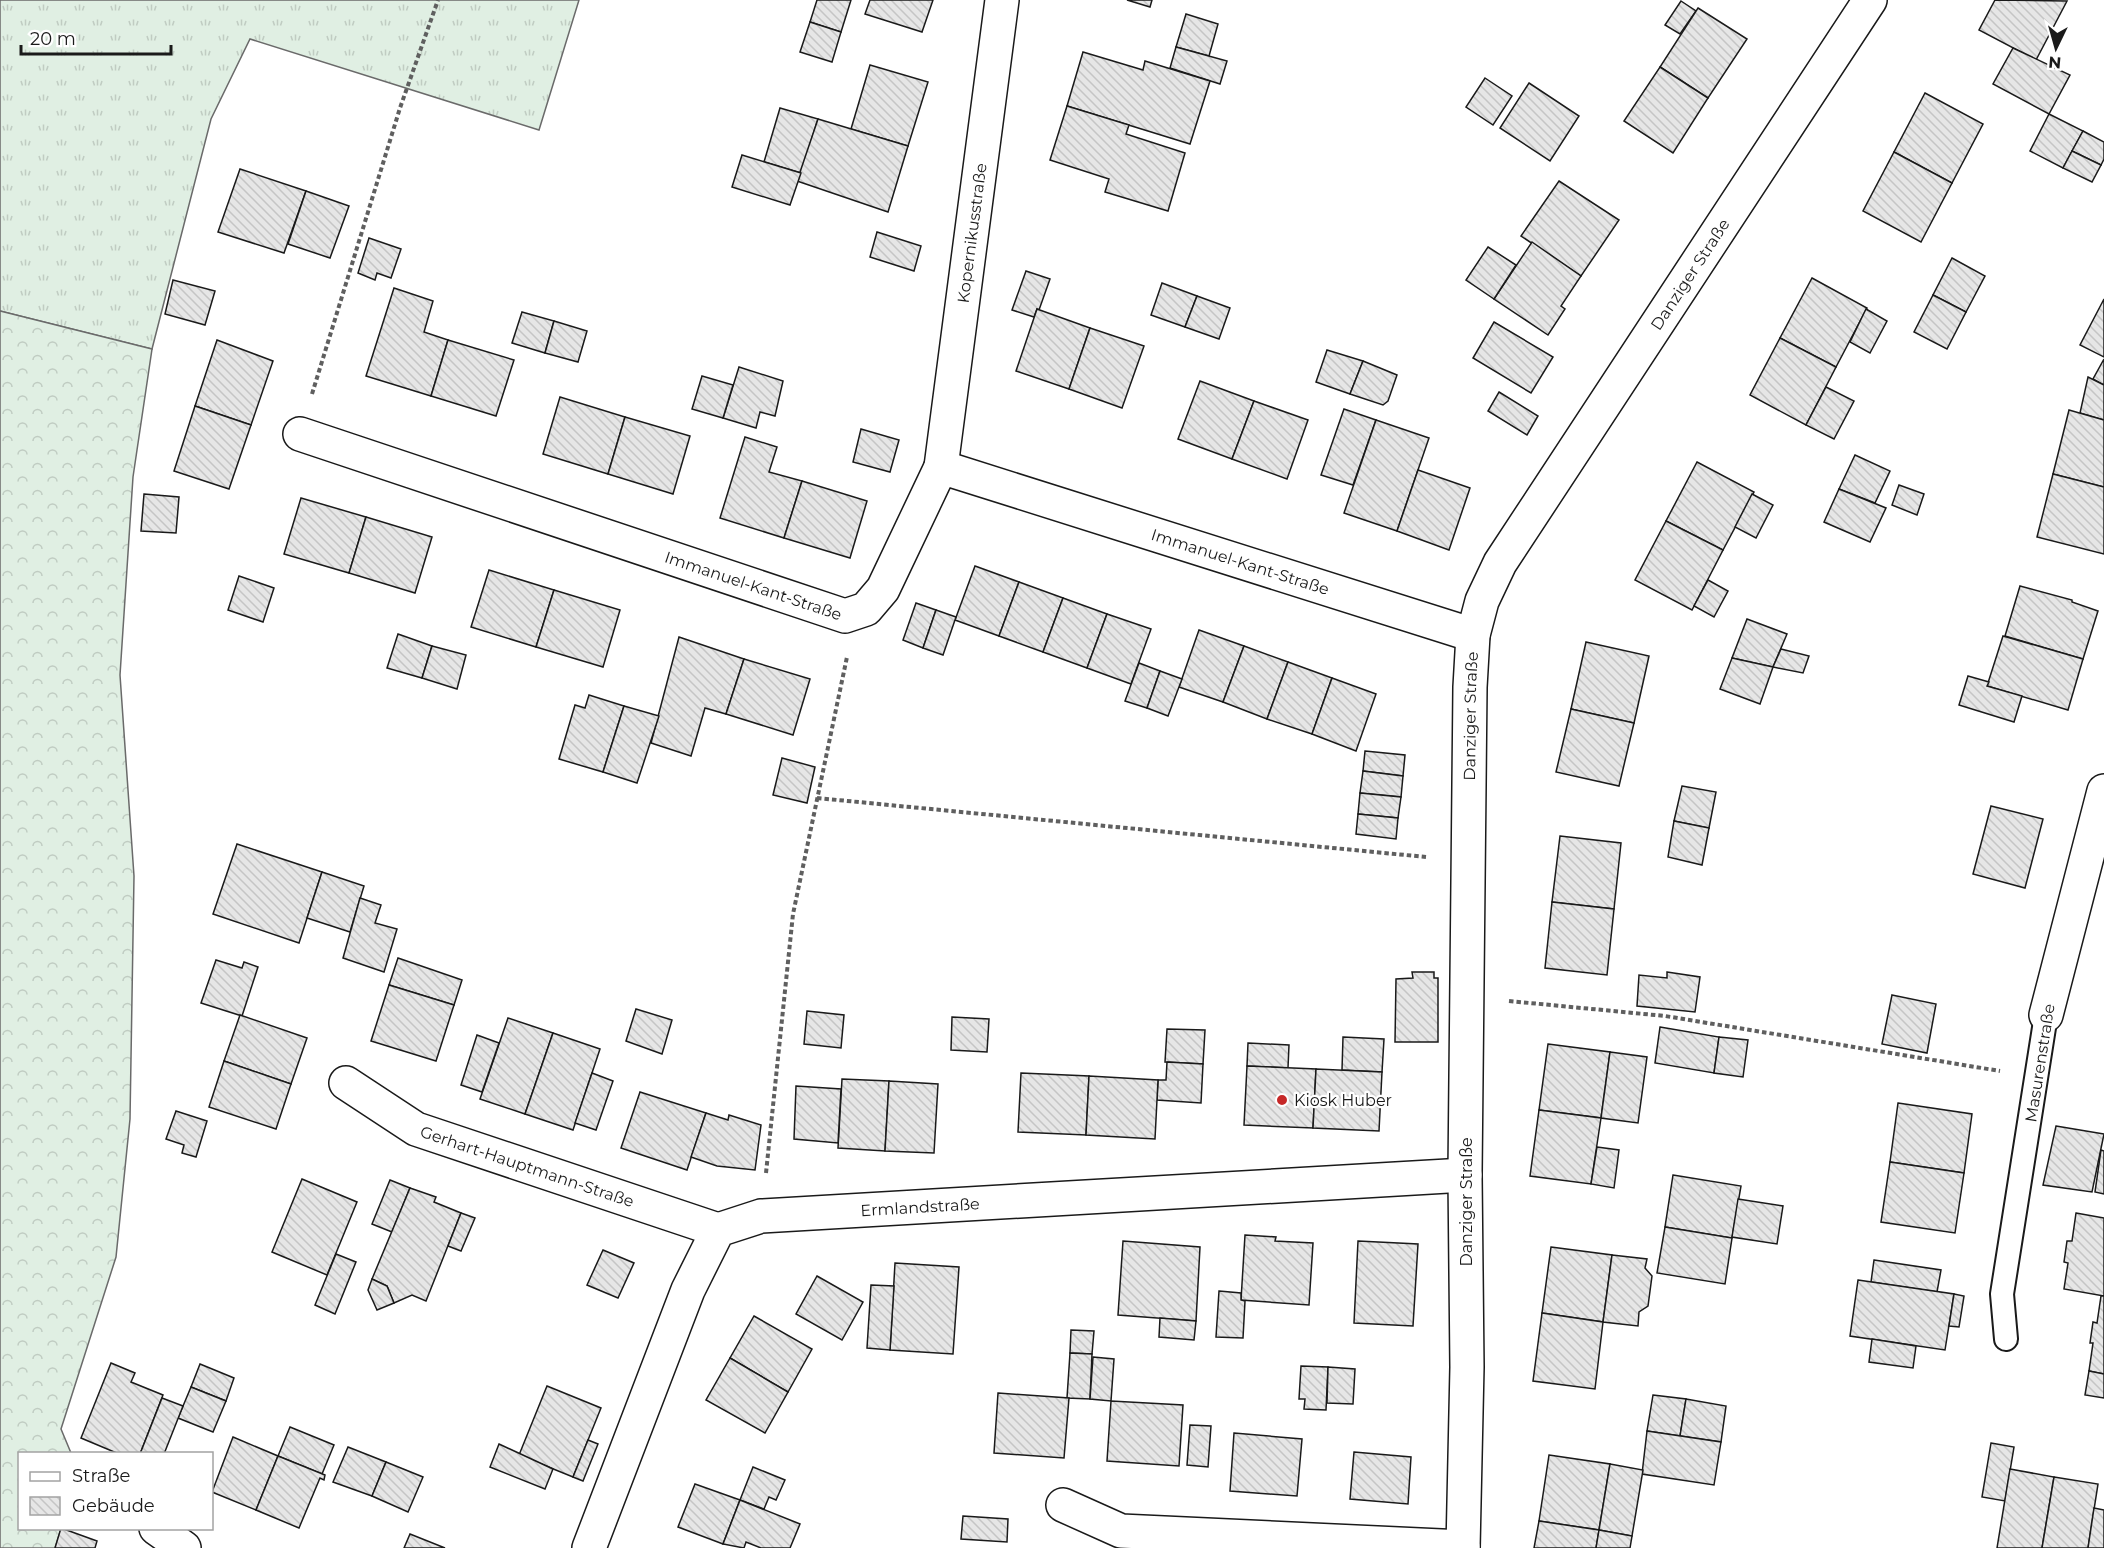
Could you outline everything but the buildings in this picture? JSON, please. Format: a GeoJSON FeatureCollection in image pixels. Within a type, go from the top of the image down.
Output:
{"type":"FeatureCollection","features":[{"type":"Feature","properties":{"kind":"street","name":"Kopernikusstraße"},"geometry":{"type":"LineString","coordinates":[[941,467],[1002,0]]}},
{"type":"Feature","properties":{"kind":"street","name":"Danziger Straße"},"geometry":{"type":"LineString","coordinates":[[1463,1547],[1467,1367],[1466,997],[1470,687],[1473,635],[1482,601],[1500,563],[1870,0]]}},
{"type":"Feature","properties":{"kind":"street","name":"Immanuel-Kant-Straße"},"geometry":{"type":"LineString","coordinates":[[300,434],[845,616],[866,609],[882,589],[941,467],[1473,635]]}},
{"type":"Feature","properties":{"kind":"street","name":"Masurenstraße"},"geometry":{"type":"LineString","coordinates":[[2046,1016],[2104,790]]}},
{"type":"Feature","properties":{"kind":"street","name":"Gerhart-Hauptmann-Straße"},"geometry":{"type":"LineString","coordinates":[[346,1083],[416,1129],[718,1230]]}},
{"type":"Feature","properties":{"kind":"street","name":"Ermlandstraße"},"geometry":{"type":"LineString","coordinates":[[718,1230],[761,1216],[1465,1175]]}},
{"type":"Feature","properties":{"kind":"street"},"geometry":{"type":"LineString","coordinates":[[589,1548],[688,1290],[718,1230]]}},
{"type":"Feature","properties":{"kind":"street"},"geometry":{"type":"LineString","coordinates":[[1063,1505],[1121,1531],[1463,1547]]}},
{"type":"Feature","properties":{"kind":"street"},"geometry":{"type":"LineString","coordinates":[[159,1530],[184,1548]]}},
{"type":"Feature","properties":{"kind":"lane","name":"Masurenstraße"},"geometry":{"type":"LineString","coordinates":[[2006,1339],[2002,1294],[2046,1016]]}},
{"type":"Feature","properties":{"kind":"path"},"geometry":{"type":"LineString","coordinates":[[300,434],[400,108],[438,0]]}},
{"type":"Feature","properties":{"kind":"path"},"geometry":{"type":"LineString","coordinates":[[761,1216],[794,914],[850,646],[845,616]]}},
{"type":"Feature","properties":{"kind":"path"},"geometry":{"type":"LineString","coordinates":[[817,798],[1468,862]]}},
{"type":"Feature","properties":{"kind":"path"},"geometry":{"type":"LineString","coordinates":[[1466,997],[1665,1016],[2038,1077]]}},
{"type":"Feature","properties":{"kind":"green space"},"geometry":{"type":"Polygon","coordinates":[[[0,0],[579,0],[539,130],[250,39],[211,119],[152,349],[0,311],[0,0]]]}},
{"type":"Feature","properties":{"kind":"green space"},"geometry":{"type":"Polygon","coordinates":[[[0,311],[152,349],[133,477],[120,675],[134,876],[130,1119],[116,1257],[61,1429],[71,1452],[18,1452],[18,1530],[61,1530],[55,1548],[0,1548],[0,311]]]}},
{"type":"Feature","properties":{"kind":"place","name":"Kiosk Huber"},"geometry":{"type":"Point","coordinates":[1282,1100]}}]}
